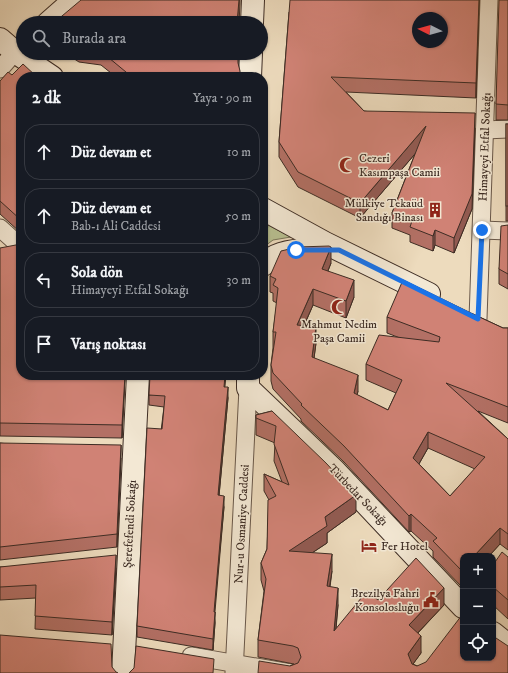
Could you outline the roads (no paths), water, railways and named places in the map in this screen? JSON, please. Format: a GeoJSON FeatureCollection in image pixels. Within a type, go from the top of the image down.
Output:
{"type":"FeatureCollection","features":[{"type":"Feature","properties":{"kind":"main road"},"geometry":{"type":"LineString","coordinates":[[56,16],[74,0]]}},
{"type":"Feature","properties":{"kind":"main road"},"geometry":{"type":"LineString","coordinates":[[252,16],[253,0]]}},
{"type":"Feature","properties":{"kind":"main road"},"geometry":{"type":"LineString","coordinates":[[31,60],[46,72]]}},
{"type":"Feature","properties":{"kind":"main road"},"geometry":{"type":"LineString","coordinates":[[250,72],[251,60]]}},
{"type":"Feature","properties":{"kind":"main road"},"geometry":{"type":"LineString","coordinates":[[268,212],[339,250],[487,323]]}},
{"type":"Feature","properties":{"kind":"main road"},"geometry":{"type":"LineString","coordinates":[[268,260],[296,250],[339,250]]}},
{"type":"Feature","properties":{"kind":"main road","name":"Şerefefendi Sokağı"},"geometry":{"type":"LineString","coordinates":[[123,673],[124,646],[122,556],[126,448],[137,380]]}},
{"type":"Feature","properties":{"kind":"main road","name":"Türbedar Sokağı"},"geometry":{"type":"LineString","coordinates":[[248,381],[335,471],[460,615]]}},
{"type":"Feature","properties":{"kind":"main road"},"geometry":{"type":"LineString","coordinates":[[496,635],[508,645]]}},
{"type":"Feature","properties":{"kind":"street","name":"Himayeyi Etfal Sokağı"},"geometry":{"type":"LineString","coordinates":[[487,323],[482,230],[489,0]]}},
{"type":"Feature","properties":{"kind":"street"},"geometry":{"type":"LineString","coordinates":[[0,69],[13,45]]}},
{"type":"Feature","properties":{"kind":"street"},"geometry":{"type":"LineString","coordinates":[[485,130],[508,129]]}},
{"type":"Feature","properties":{"kind":"street"},"geometry":{"type":"LineString","coordinates":[[0,228],[16,242]]}},
{"type":"Feature","properties":{"kind":"street"},"geometry":{"type":"LineString","coordinates":[[482,230],[508,230]]}},
{"type":"Feature","properties":{"kind":"street","name":"Nur-u Osmaniye Caddesi"},"geometry":{"type":"LineString","coordinates":[[235,668],[248,381]]}},
{"type":"Feature","properties":{"kind":"street"},"geometry":{"type":"LineString","coordinates":[[176,654],[235,668],[291,673]]}},
{"type":"Feature","properties":{"kind":"place","name":"Cezeri Kasımpaşa Camii"},"geometry":{"type":"Point","coordinates":[347,165]}},
{"type":"Feature","properties":{"kind":"place","name":"Mülkiye Tekaüd Sandığı Binası"},"geometry":{"type":"Point","coordinates":[435,210]}},
{"type":"Feature","properties":{"kind":"place","name":"Mahmut Nedim Paşa Camii"},"geometry":{"type":"Point","coordinates":[339,307]}},
{"type":"Feature","properties":{"kind":"place","name":"Fer Hotel"},"geometry":{"type":"Point","coordinates":[369,546]}},
{"type":"Feature","properties":{"kind":"place","name":"Brezilya Fahri Konsolosluğu"},"geometry":{"type":"Point","coordinates":[431,600]}}]}
